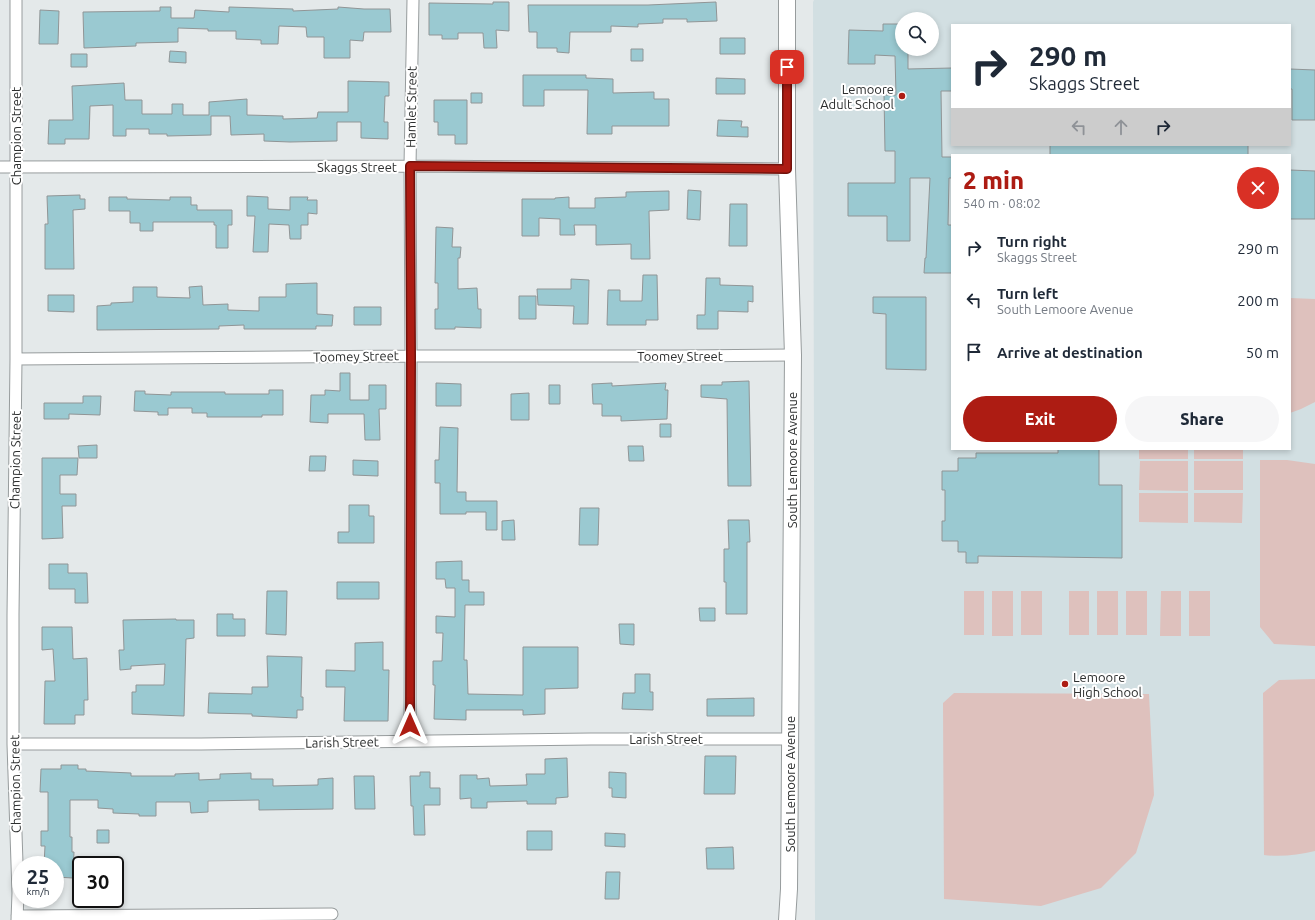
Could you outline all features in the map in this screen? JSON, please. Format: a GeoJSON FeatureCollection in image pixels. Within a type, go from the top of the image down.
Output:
{"type":"FeatureCollection","features":[{"type":"Feature","properties":{"kind":"main road","name":"South Lemoore Avenue"},"geometry":{"type":"LineString","coordinates":[[786,0],[787,169],[793,355],[789,889],[787,920]]}},
{"type":"Feature","properties":{"kind":"street","name":"Champion Street"},"geometry":{"type":"LineString","coordinates":[[16,0],[16,359],[13,744],[17,918]]}},
{"type":"Feature","properties":{"kind":"street","name":"Hamlet Street"},"geometry":{"type":"LineString","coordinates":[[410,741],[410,166],[413,0]]}},
{"type":"Feature","properties":{"kind":"street","name":"Skaggs Street"},"geometry":{"type":"LineString","coordinates":[[0,167],[410,166],[787,169]]}},
{"type":"Feature","properties":{"kind":"street","name":"Toomey Street"},"geometry":{"type":"LineString","coordinates":[[16,359],[793,355]]}},
{"type":"Feature","properties":{"kind":"street","name":"Larish Street"},"geometry":{"type":"LineString","coordinates":[[13,744],[201,744],[790,738]]}},
{"type":"Feature","properties":{"kind":"street"},"geometry":{"type":"LineString","coordinates":[[17,918],[332,914]]}},
{"type":"Feature","properties":{"kind":"shaded area","name":"Lemoore High School"},"geometry":{"type":"Polygon","coordinates":[[[814,0],[1315,0],[1315,920],[815,920],[814,0]]]}},
{"type":"Feature","properties":{"kind":"shaded area"},"geometry":{"type":"Polygon","coordinates":[[[1291,298],[1315,299],[1315,402],[1291,413],[1291,298]]]}},
{"type":"Feature","properties":{"kind":"shaded area"},"geometry":{"type":"Polygon","coordinates":[[[1139,450],[1188,450],[1188,459],[1139,459],[1139,450]]]}},
{"type":"Feature","properties":{"kind":"shaded area"},"geometry":{"type":"Polygon","coordinates":[[[1194,450],[1243,450],[1243,459],[1194,459],[1194,450]]]}},
{"type":"Feature","properties":{"kind":"shaded area"},"geometry":{"type":"Polygon","coordinates":[[[1260,460],[1287,460],[1315,464],[1315,646],[1274,644],[1260,627],[1260,460]]]}},
{"type":"Feature","properties":{"kind":"shaded area"},"geometry":{"type":"Polygon","coordinates":[[[1140,461],[1188,461],[1188,491],[1139,490],[1140,461]]]}},
{"type":"Feature","properties":{"kind":"shaded area"},"geometry":{"type":"Polygon","coordinates":[[[1194,461],[1243,461],[1243,490],[1194,490],[1194,461]]]}},
{"type":"Feature","properties":{"kind":"shaded area"},"geometry":{"type":"Polygon","coordinates":[[[1139,493],[1188,493],[1188,523],[1139,522],[1139,493]]]}},
{"type":"Feature","properties":{"kind":"shaded area"},"geometry":{"type":"Polygon","coordinates":[[[1194,493],[1243,493],[1242,523],[1194,522],[1194,493]]]}},
{"type":"Feature","properties":{"kind":"shaded area"},"geometry":{"type":"Polygon","coordinates":[[[964,591],[984,591],[984,635],[964,635],[964,591]]]}},
{"type":"Feature","properties":{"kind":"shaded area"},"geometry":{"type":"Polygon","coordinates":[[[992,591],[1013,591],[1013,636],[992,636],[992,591]]]}},
{"type":"Feature","properties":{"kind":"shaded area"},"geometry":{"type":"Polygon","coordinates":[[[1021,591],[1042,591],[1042,635],[1021,635],[1021,591]]]}},
{"type":"Feature","properties":{"kind":"shaded area"},"geometry":{"type":"Polygon","coordinates":[[[1069,591],[1089,591],[1089,635],[1069,635],[1069,591]]]}},
{"type":"Feature","properties":{"kind":"shaded area"},"geometry":{"type":"Polygon","coordinates":[[[1097,591],[1118,591],[1118,635],[1097,635],[1097,591]]]}},
{"type":"Feature","properties":{"kind":"shaded area"},"geometry":{"type":"Polygon","coordinates":[[[1126,591],[1147,591],[1147,635],[1126,635],[1126,591]]]}},
{"type":"Feature","properties":{"kind":"shaded area"},"geometry":{"type":"Polygon","coordinates":[[[1161,591],[1181,591],[1181,636],[1160,636],[1161,591]]]}},
{"type":"Feature","properties":{"kind":"shaded area"},"geometry":{"type":"Polygon","coordinates":[[[1189,591],[1210,591],[1210,636],[1189,636],[1189,591]]]}},
{"type":"Feature","properties":{"kind":"shaded area"},"geometry":{"type":"Polygon","coordinates":[[[1315,679],[1315,851],[1290,855],[1264,855],[1263,693],[1279,680],[1315,679]]]}},
{"type":"Feature","properties":{"kind":"shaded area"},"geometry":{"type":"Polygon","coordinates":[[[954,693],[1149,694],[1154,795],[1136,853],[1101,888],[1041,906],[944,899],[943,703],[954,693]]]}},
{"type":"Feature","properties":{"kind":"building"},"geometry":{"type":"Polygon","coordinates":[[[493,2],[509,2],[509,31],[496,30],[497,48],[484,48],[483,33],[458,33],[458,39],[442,39],[442,35],[429,35],[429,3],[493,4],[493,2]]]}},
{"type":"Feature","properties":{"kind":"building"},"geometry":{"type":"Polygon","coordinates":[[[716,2],[717,21],[687,22],[687,19],[663,19],[663,23],[638,24],[638,27],[611,26],[611,32],[570,32],[569,53],[557,52],[557,48],[537,48],[537,32],[529,32],[528,5],[648,5],[716,2]]]}},
{"type":"Feature","properties":{"kind":"building"},"geometry":{"type":"Polygon","coordinates":[[[160,7],[171,7],[171,18],[194,18],[195,10],[229,12],[229,7],[293,9],[293,11],[338,9],[338,7],[390,9],[391,32],[364,32],[363,41],[350,40],[350,58],[324,58],[324,37],[307,37],[306,27],[279,26],[278,44],[261,44],[261,40],[236,39],[236,31],[208,31],[208,29],[178,28],[178,42],[136,43],[136,46],[84,48],[83,12],[160,11],[160,7]]]}},
{"type":"Feature","properties":{"kind":"building"},"geometry":{"type":"Polygon","coordinates":[[[40,10],[59,11],[58,44],[39,44],[40,10]]]}},
{"type":"Feature","properties":{"kind":"building"},"geometry":{"type":"Polygon","coordinates":[[[883,24],[895,24],[895,56],[875,55],[875,64],[848,64],[849,30],[883,31],[883,24]]]}},
{"type":"Feature","properties":{"kind":"building"},"geometry":{"type":"Polygon","coordinates":[[[720,38],[745,38],[745,54],[720,54],[720,38]]]}},
{"type":"Feature","properties":{"kind":"building"},"geometry":{"type":"Polygon","coordinates":[[[631,49],[643,49],[643,61],[631,61],[631,49]]]}},
{"type":"Feature","properties":{"kind":"building"},"geometry":{"type":"Polygon","coordinates":[[[170,51],[186,52],[186,63],[169,62],[170,51]]]}},
{"type":"Feature","properties":{"kind":"building"},"geometry":{"type":"Polygon","coordinates":[[[71,54],[87,54],[87,67],[71,67],[71,54]]]}},
{"type":"Feature","properties":{"kind":"building"},"geometry":{"type":"Polygon","coordinates":[[[895,56],[908,56],[908,69],[951,68],[951,91],[941,91],[942,157],[951,157],[948,225],[951,225],[951,273],[924,273],[930,178],[910,178],[910,241],[887,241],[887,216],[848,216],[848,183],[895,183],[895,151],[885,151],[884,95],[896,95],[895,56]]]}},
{"type":"Feature","properties":{"kind":"building"},"geometry":{"type":"Polygon","coordinates":[[[1291,69],[1315,70],[1315,120],[1292,120],[1291,69]]]}},
{"type":"Feature","properties":{"kind":"building"},"geometry":{"type":"Polygon","coordinates":[[[523,75],[586,75],[586,78],[613,79],[613,93],[654,92],[654,99],[669,99],[669,126],[612,126],[612,134],[587,134],[588,90],[544,90],[544,106],[523,106],[523,75]]]}},
{"type":"Feature","properties":{"kind":"building"},"geometry":{"type":"Polygon","coordinates":[[[716,78],[745,79],[745,94],[716,94],[716,78]]]}},
{"type":"Feature","properties":{"kind":"building"},"geometry":{"type":"Polygon","coordinates":[[[348,81],[389,82],[389,96],[385,96],[384,122],[388,122],[388,139],[361,138],[361,122],[337,122],[337,141],[264,141],[264,134],[231,135],[230,116],[211,116],[211,135],[167,136],[167,134],[149,134],[149,129],[126,129],[126,136],[113,136],[113,105],[90,106],[89,139],[65,139],[65,144],[48,144],[49,120],[73,120],[72,86],[124,83],[125,100],[142,100],[142,114],[172,114],[172,104],[183,104],[183,115],[209,115],[209,102],[247,99],[247,115],[283,116],[283,119],[317,118],[318,112],[348,112],[348,81]]]}},
{"type":"Feature","properties":{"kind":"building"},"geometry":{"type":"Polygon","coordinates":[[[471,93],[482,93],[482,103],[471,103],[471,93]]]}},
{"type":"Feature","properties":{"kind":"building"},"geometry":{"type":"Polygon","coordinates":[[[434,100],[467,100],[467,144],[455,144],[455,135],[438,135],[438,122],[434,122],[434,100]]]}},
{"type":"Feature","properties":{"kind":"building"},"geometry":{"type":"Polygon","coordinates":[[[718,120],[742,121],[741,127],[748,127],[748,137],[717,136],[718,120]]]}},
{"type":"Feature","properties":{"kind":"building"},"geometry":{"type":"Polygon","coordinates":[[[1050,146],[1248,146],[1248,154],[1050,154],[1050,146]]]}},
{"type":"Feature","properties":{"kind":"building"},"geometry":{"type":"Polygon","coordinates":[[[1291,170],[1315,171],[1315,219],[1291,219],[1291,170]]]}},
{"type":"Feature","properties":{"kind":"building"},"geometry":{"type":"Polygon","coordinates":[[[688,190],[701,191],[700,220],[687,219],[688,190]]]}},
{"type":"Feature","properties":{"kind":"building"},"geometry":{"type":"Polygon","coordinates":[[[669,191],[669,210],[649,211],[650,259],[631,259],[631,244],[596,245],[596,225],[574,225],[575,235],[560,235],[560,219],[539,218],[539,236],[522,236],[522,199],[555,199],[569,197],[569,208],[595,208],[595,198],[626,197],[626,192],[669,191]]]}},
{"type":"Feature","properties":{"kind":"building"},"geometry":{"type":"Polygon","coordinates":[[[80,195],[80,199],[85,199],[85,209],[73,210],[74,269],[45,269],[45,224],[48,224],[47,196],[80,195]]]}},
{"type":"Feature","properties":{"kind":"building"},"geometry":{"type":"Polygon","coordinates":[[[247,196],[268,197],[268,209],[290,210],[290,197],[308,197],[307,200],[317,200],[317,214],[308,213],[308,225],[301,225],[301,239],[290,239],[289,225],[269,224],[268,252],[253,252],[255,216],[247,216],[247,196]]]}},
{"type":"Feature","properties":{"kind":"building"},"geometry":{"type":"Polygon","coordinates":[[[109,197],[170,200],[170,197],[191,197],[191,205],[197,205],[197,210],[232,210],[232,225],[228,225],[228,248],[216,248],[216,225],[214,225],[214,222],[153,222],[153,231],[140,231],[140,223],[130,223],[130,211],[109,211],[109,197]]]}},
{"type":"Feature","properties":{"kind":"building"},"geometry":{"type":"Polygon","coordinates":[[[730,204],[747,204],[747,246],[729,246],[730,204]]]}},
{"type":"Feature","properties":{"kind":"building"},"geometry":{"type":"Polygon","coordinates":[[[436,227],[453,228],[452,247],[461,247],[460,258],[458,258],[458,289],[477,288],[478,309],[481,309],[481,328],[455,327],[455,329],[435,329],[435,309],[438,309],[438,283],[435,283],[436,227]]]}},
{"type":"Feature","properties":{"kind":"building"},"geometry":{"type":"Polygon","coordinates":[[[643,275],[657,275],[658,320],[646,320],[646,325],[607,325],[608,290],[620,290],[620,301],[642,301],[643,275]]]}},
{"type":"Feature","properties":{"kind":"building"},"geometry":{"type":"Polygon","coordinates":[[[706,278],[720,278],[720,285],[753,286],[753,302],[748,301],[748,312],[718,311],[718,329],[697,329],[697,315],[705,315],[706,278]]]}},
{"type":"Feature","properties":{"kind":"building"},"geometry":{"type":"Polygon","coordinates":[[[571,279],[589,280],[588,324],[573,324],[574,306],[538,305],[537,289],[571,289],[571,279]]]}},
{"type":"Feature","properties":{"kind":"building"},"geometry":{"type":"Polygon","coordinates":[[[317,283],[317,314],[333,315],[332,326],[316,326],[316,329],[244,329],[244,325],[219,326],[219,329],[97,330],[97,306],[111,305],[111,303],[133,302],[133,287],[157,287],[157,297],[190,298],[189,287],[202,286],[203,305],[228,304],[228,310],[259,311],[259,297],[286,297],[286,284],[317,283]]]}},
{"type":"Feature","properties":{"kind":"building"},"geometry":{"type":"Polygon","coordinates":[[[48,295],[74,295],[74,312],[48,311],[48,295]]]}},
{"type":"Feature","properties":{"kind":"building"},"geometry":{"type":"Polygon","coordinates":[[[519,296],[536,296],[536,319],[519,319],[519,296]]]}},
{"type":"Feature","properties":{"kind":"building"},"geometry":{"type":"Polygon","coordinates":[[[873,297],[926,297],[926,370],[886,369],[886,314],[873,313],[873,297]]]}},
{"type":"Feature","properties":{"kind":"building"},"geometry":{"type":"Polygon","coordinates":[[[354,307],[381,307],[381,325],[354,325],[354,307]]]}},
{"type":"Feature","properties":{"kind":"building"},"geometry":{"type":"Polygon","coordinates":[[[340,373],[350,373],[350,400],[369,400],[369,385],[386,385],[386,409],[379,409],[380,440],[365,440],[364,414],[328,414],[328,423],[310,422],[311,395],[325,395],[325,390],[340,391],[340,373]]]}},
{"type":"Feature","properties":{"kind":"building"},"geometry":{"type":"Polygon","coordinates":[[[749,381],[751,486],[728,486],[727,399],[701,397],[701,385],[722,385],[722,382],[749,381]]]}},
{"type":"Feature","properties":{"kind":"building"},"geometry":{"type":"Polygon","coordinates":[[[436,383],[461,384],[461,406],[436,406],[436,383]]]}},
{"type":"Feature","properties":{"kind":"building"},"geometry":{"type":"Polygon","coordinates":[[[612,383],[612,386],[666,383],[665,390],[668,390],[667,419],[621,421],[621,416],[602,416],[602,404],[593,404],[592,384],[612,383]]]}},
{"type":"Feature","properties":{"kind":"building"},"geometry":{"type":"Polygon","coordinates":[[[549,385],[560,385],[560,404],[549,404],[549,385]]]}},
{"type":"Feature","properties":{"kind":"building"},"geometry":{"type":"Polygon","coordinates":[[[269,390],[283,390],[283,415],[262,415],[262,417],[207,417],[207,413],[192,413],[192,408],[168,408],[168,415],[158,415],[158,412],[134,411],[135,391],[145,391],[145,394],[171,395],[171,392],[269,394],[269,390]]]}},
{"type":"Feature","properties":{"kind":"building"},"geometry":{"type":"Polygon","coordinates":[[[529,393],[529,420],[511,420],[511,394],[529,393]]]}},
{"type":"Feature","properties":{"kind":"building"},"geometry":{"type":"Polygon","coordinates":[[[83,396],[101,396],[100,415],[69,414],[69,419],[44,419],[44,403],[83,403],[83,396]]]}},
{"type":"Feature","properties":{"kind":"building"},"geometry":{"type":"Polygon","coordinates":[[[660,424],[671,424],[671,437],[660,437],[660,424]]]}},
{"type":"Feature","properties":{"kind":"building"},"geometry":{"type":"Polygon","coordinates":[[[440,427],[458,428],[457,492],[466,492],[466,501],[497,501],[497,530],[486,530],[486,512],[440,514],[440,483],[435,483],[435,460],[439,460],[440,427]]]}},
{"type":"Feature","properties":{"kind":"building"},"geometry":{"type":"Polygon","coordinates":[[[97,445],[97,458],[79,458],[78,446],[97,445]]]}},
{"type":"Feature","properties":{"kind":"building"},"geometry":{"type":"Polygon","coordinates":[[[628,446],[643,446],[644,461],[629,461],[628,446]]]}},
{"type":"Feature","properties":{"kind":"building"},"geometry":{"type":"Polygon","coordinates":[[[1058,450],[1099,450],[1099,485],[1122,485],[1122,558],[978,556],[978,563],[966,563],[966,552],[958,552],[958,541],[942,541],[942,521],[945,521],[945,490],[942,490],[942,471],[958,471],[958,458],[976,458],[976,453],[1058,453],[1058,450]]]}},
{"type":"Feature","properties":{"kind":"building"},"geometry":{"type":"Polygon","coordinates":[[[310,456],[326,456],[325,471],[309,471],[310,456]]]}},
{"type":"Feature","properties":{"kind":"building"},"geometry":{"type":"Polygon","coordinates":[[[42,458],[78,458],[77,475],[60,475],[60,494],[76,494],[76,506],[62,506],[63,538],[42,539],[42,458]]]}},
{"type":"Feature","properties":{"kind":"building"},"geometry":{"type":"Polygon","coordinates":[[[353,460],[378,461],[378,476],[353,475],[353,460]]]}},
{"type":"Feature","properties":{"kind":"building"},"geometry":{"type":"Polygon","coordinates":[[[349,505],[369,505],[369,516],[374,516],[374,543],[338,543],[338,532],[349,532],[349,505]]]}},
{"type":"Feature","properties":{"kind":"building"},"geometry":{"type":"Polygon","coordinates":[[[580,508],[599,508],[598,545],[579,545],[580,508]]]}},
{"type":"Feature","properties":{"kind":"building"},"geometry":{"type":"Polygon","coordinates":[[[514,520],[515,540],[502,540],[502,521],[514,520]]]}},
{"type":"Feature","properties":{"kind":"building"},"geometry":{"type":"Polygon","coordinates":[[[728,520],[749,520],[750,542],[747,542],[747,614],[726,614],[724,549],[729,549],[728,520]]]}},
{"type":"Feature","properties":{"kind":"building"},"geometry":{"type":"Polygon","coordinates":[[[462,561],[462,580],[469,580],[469,592],[484,592],[484,605],[465,605],[464,660],[467,660],[468,694],[523,695],[523,647],[578,647],[578,688],[545,689],[545,714],[523,715],[523,710],[466,710],[466,720],[434,719],[435,685],[433,685],[433,661],[442,661],[443,633],[436,633],[436,616],[455,617],[455,588],[446,588],[445,579],[436,579],[436,562],[462,561]]]}},
{"type":"Feature","properties":{"kind":"building"},"geometry":{"type":"Polygon","coordinates":[[[49,564],[68,564],[68,573],[87,573],[88,603],[75,603],[75,589],[49,589],[49,564]]]}},
{"type":"Feature","properties":{"kind":"building"},"geometry":{"type":"Polygon","coordinates":[[[337,582],[379,582],[379,599],[337,599],[337,582]]]}},
{"type":"Feature","properties":{"kind":"building"},"geometry":{"type":"Polygon","coordinates":[[[267,591],[287,591],[286,635],[266,634],[267,591]]]}},
{"type":"Feature","properties":{"kind":"building"},"geometry":{"type":"Polygon","coordinates":[[[699,608],[715,608],[715,621],[700,621],[699,608]]]}},
{"type":"Feature","properties":{"kind":"building"},"geometry":{"type":"Polygon","coordinates":[[[217,614],[233,614],[233,619],[245,619],[245,636],[217,636],[217,614]]]}},
{"type":"Feature","properties":{"kind":"building"},"geometry":{"type":"Polygon","coordinates":[[[123,620],[194,620],[194,638],[186,639],[184,716],[132,714],[132,692],[136,692],[136,685],[164,685],[165,664],[131,666],[131,669],[120,670],[119,650],[124,650],[123,620]]]}},
{"type":"Feature","properties":{"kind":"building"},"geometry":{"type":"Polygon","coordinates":[[[619,624],[634,624],[634,645],[620,644],[619,624]]]}},
{"type":"Feature","properties":{"kind":"building"},"geometry":{"type":"Polygon","coordinates":[[[42,627],[72,627],[73,659],[87,658],[88,700],[84,700],[84,715],[75,715],[75,724],[44,724],[45,681],[55,681],[53,649],[42,650],[42,627]]]}},
{"type":"Feature","properties":{"kind":"building"},"geometry":{"type":"Polygon","coordinates":[[[383,642],[383,670],[389,670],[388,721],[344,721],[345,687],[326,687],[326,670],[355,671],[355,643],[383,642]]]}},
{"type":"Feature","properties":{"kind":"building"},"geometry":{"type":"Polygon","coordinates":[[[267,656],[302,657],[301,697],[303,697],[303,710],[297,710],[297,718],[252,716],[252,714],[208,713],[209,693],[252,694],[252,687],[268,687],[267,656]]]}},
{"type":"Feature","properties":{"kind":"building"},"geometry":{"type":"Polygon","coordinates":[[[635,674],[650,674],[650,692],[653,692],[653,710],[622,709],[623,693],[635,693],[635,674]]]}},
{"type":"Feature","properties":{"kind":"building"},"geometry":{"type":"Polygon","coordinates":[[[754,698],[754,716],[707,716],[707,699],[754,698]]]}},
{"type":"Feature","properties":{"kind":"building"},"geometry":{"type":"Polygon","coordinates":[[[705,756],[736,756],[735,794],[704,794],[705,756]]]}},
{"type":"Feature","properties":{"kind":"building"},"geometry":{"type":"Polygon","coordinates":[[[567,758],[568,797],[556,798],[556,804],[527,804],[527,801],[487,802],[487,808],[471,808],[471,798],[460,799],[460,775],[477,775],[477,779],[489,778],[490,786],[527,785],[526,774],[545,774],[545,759],[567,758]]]}},
{"type":"Feature","properties":{"kind":"building"},"geometry":{"type":"Polygon","coordinates":[[[61,765],[78,765],[78,769],[86,769],[86,771],[131,773],[131,776],[175,776],[175,774],[199,773],[199,780],[220,779],[220,774],[251,773],[251,779],[273,779],[273,786],[318,785],[318,779],[333,778],[333,809],[259,810],[259,800],[208,801],[208,812],[191,813],[190,802],[156,802],[156,816],[139,816],[139,814],[113,813],[113,809],[98,808],[98,800],[70,800],[70,837],[72,837],[72,852],[74,852],[74,856],[72,856],[72,878],[64,878],[64,856],[44,856],[45,846],[41,846],[41,831],[48,831],[48,792],[40,792],[41,769],[61,769],[61,765]]]}},
{"type":"Feature","properties":{"kind":"building"},"geometry":{"type":"Polygon","coordinates":[[[420,772],[430,772],[430,788],[440,788],[440,805],[424,805],[425,835],[414,835],[410,776],[420,776],[420,772]]]}},
{"type":"Feature","properties":{"kind":"building"},"geometry":{"type":"Polygon","coordinates":[[[609,772],[626,773],[626,798],[612,797],[612,788],[609,788],[609,772]]]}},
{"type":"Feature","properties":{"kind":"building"},"geometry":{"type":"Polygon","coordinates":[[[354,776],[374,776],[375,809],[355,809],[354,776]]]}},
{"type":"Feature","properties":{"kind":"building"},"geometry":{"type":"Polygon","coordinates":[[[97,830],[109,830],[109,843],[97,843],[97,830]]]}},
{"type":"Feature","properties":{"kind":"building"},"geometry":{"type":"Polygon","coordinates":[[[527,831],[552,831],[552,850],[527,850],[527,831]]]}},
{"type":"Feature","properties":{"kind":"building"},"geometry":{"type":"Polygon","coordinates":[[[605,833],[625,834],[625,847],[605,846],[605,833]]]}},
{"type":"Feature","properties":{"kind":"building"},"geometry":{"type":"Polygon","coordinates":[[[733,847],[734,869],[707,869],[706,848],[733,847]]]}},
{"type":"Feature","properties":{"kind":"building"},"geometry":{"type":"Polygon","coordinates":[[[606,872],[620,872],[619,899],[605,899],[606,872]]]}},
{"type":"Feature","properties":{"kind":"place","name":"Lemoore Adult School"},"geometry":{"type":"Point","coordinates":[902,96]}},
{"type":"Feature","properties":{"kind":"place","name":"Lemoore High School"},"geometry":{"type":"Point","coordinates":[1065,684]}},
{"type":"Feature","properties":{"kind":"route"},"geometry":{"type":"LineString","coordinates":[[410,725],[410,166],[787,169],[787,67]]}}]}
